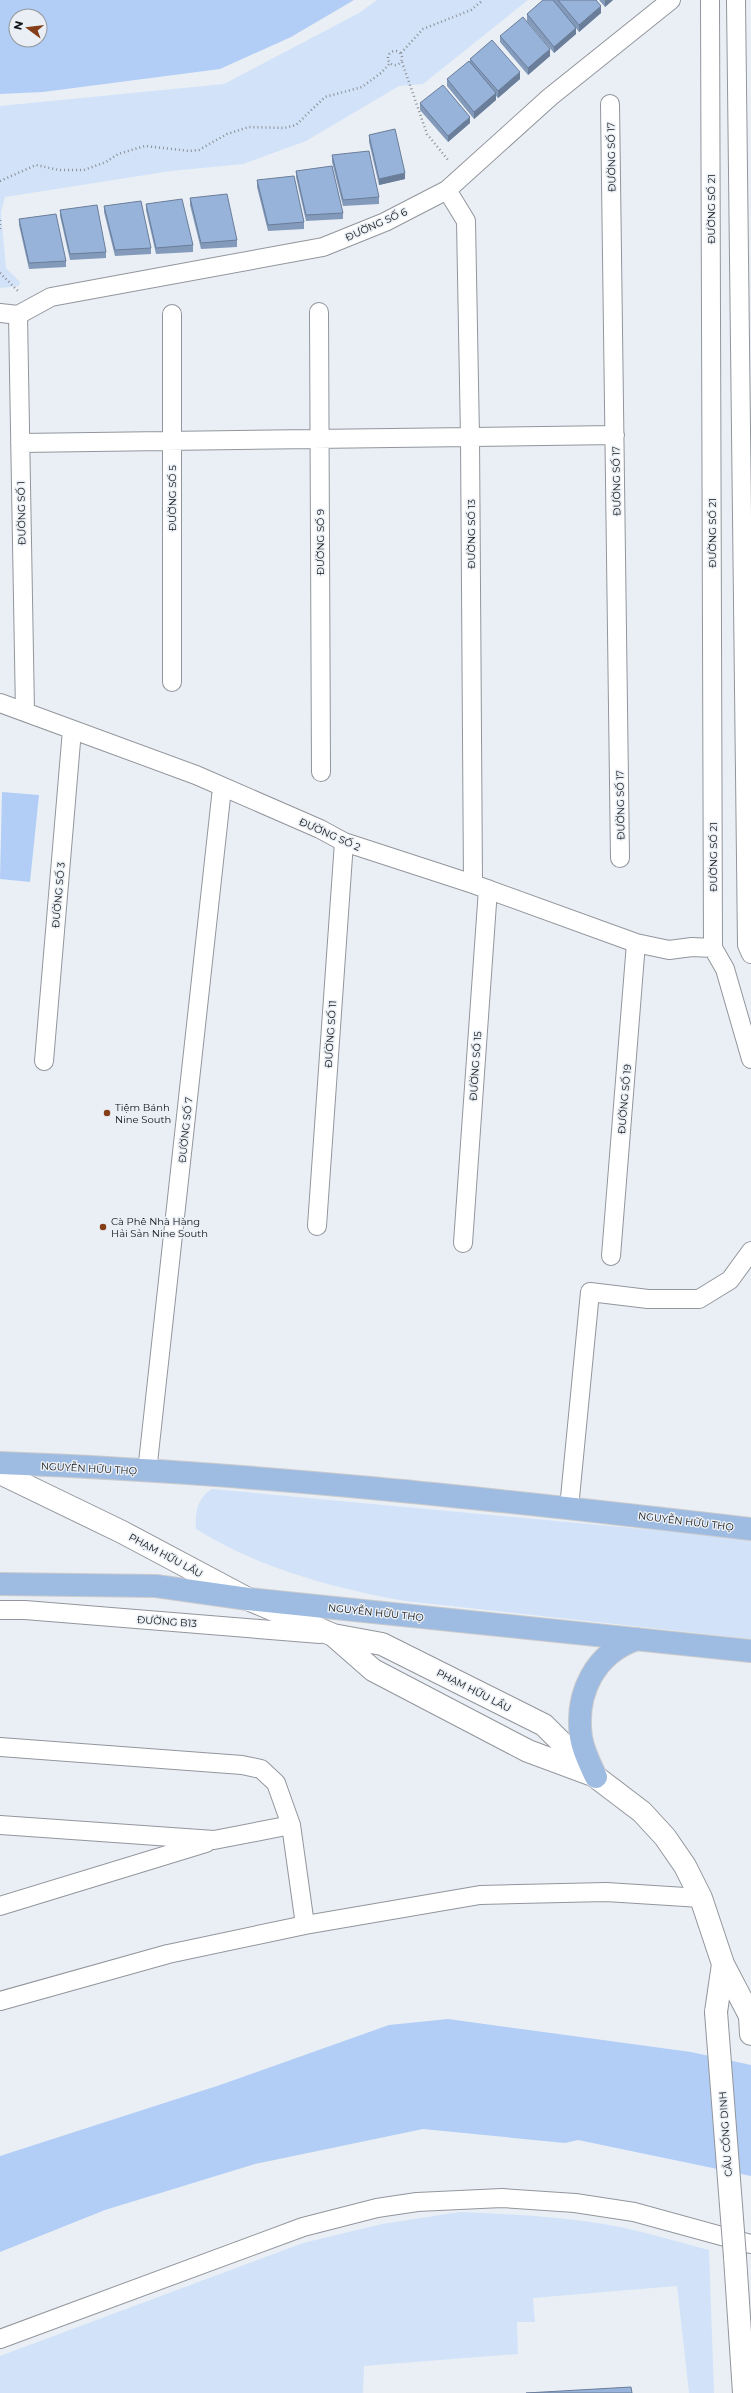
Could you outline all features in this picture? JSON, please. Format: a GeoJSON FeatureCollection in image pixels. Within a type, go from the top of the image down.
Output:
{"type":"FeatureCollection","features":[{"type":"Feature","properties":{"kind":"main road","name":"NGUYỄN HỮU THỌ"},"geometry":{"type":"LineString","coordinates":[[0,1463],[147,1472],[178,1472],[569,1508],[751,1529]]}},
{"type":"Feature","properties":{"kind":"main road","name":"PHẠM HỮU LẦU"},"geometry":{"type":"LineString","coordinates":[[0,1473],[122,1532],[248,1599],[333,1635],[382,1644],[544,1725],[596,1777],[642,1812],[665,1837],[685,1866],[701,1898],[723,1964],[750,2025]]}},
{"type":"Feature","properties":{"kind":"main road","name":"NGUYỄN HỮU THỌ"},"geometry":{"type":"LineString","coordinates":[[0,1584],[156,1586],[248,1599],[751,1651]]}},
{"type":"Feature","properties":{"kind":"main road","name":"PHẠM HỮU LẦU"},"geometry":{"type":"LineString","coordinates":[[333,1635],[373,1670],[528,1751],[596,1777]]}},
{"type":"Feature","properties":{"kind":"main road"},"geometry":{"type":"LineString","coordinates":[[596,1777],[587,1758],[581,1738],[580,1722],[587,1687],[594,1669],[607,1654],[621,1644],[637,1639]]}},
{"type":"Feature","properties":{"kind":"main road","name":"PHẠM HỮU LẦU"},"geometry":{"type":"LineString","coordinates":[[716,2012],[723,1964]]}},
{"type":"Feature","properties":{"kind":"main road","name":"CẦU CỐNG DINH"},"geometry":{"type":"LineString","coordinates":[[716,2012],[743,2250]]}},
{"type":"Feature","properties":{"kind":"main road"},"geometry":{"type":"LineString","coordinates":[[743,2250],[744,2393]]}},
{"type":"Feature","properties":{"kind":"street","name":"ĐƯỜNG SỐ 6"},"geometry":{"type":"LineString","coordinates":[[18,315],[52,297],[323,247],[385,222],[447,190],[550,97],[671,0]]}},
{"type":"Feature","properties":{"kind":"street","name":"ĐƯỜNG SỐ 21"},"geometry":{"type":"LineString","coordinates":[[710,0],[713,948],[725,969],[751,1059]]}},
{"type":"Feature","properties":{"kind":"street"},"geometry":{"type":"LineString","coordinates":[[736,0],[746,435],[747,945],[751,954]]}},
{"type":"Feature","properties":{"kind":"street","name":"ĐƯỜNG SỐ 17"},"geometry":{"type":"LineString","coordinates":[[610,104],[620,858]]}},
{"type":"Feature","properties":{"kind":"street","name":"ĐƯỜNG SỐ 13"},"geometry":{"type":"LineString","coordinates":[[447,190],[466,221],[480,887]]}},
{"type":"Feature","properties":{"kind":"street","name":"ĐƯỜNG SỐ 9"},"geometry":{"type":"LineString","coordinates":[[319,312],[321,772]]}},
{"type":"Feature","properties":{"kind":"street"},"geometry":{"type":"LineString","coordinates":[[0,313],[18,315]]}},
{"type":"Feature","properties":{"kind":"street","name":"ĐƯỜNG SỐ 5"},"geometry":{"type":"LineString","coordinates":[[172,314],[172,682]]}},
{"type":"Feature","properties":{"kind":"street","name":"ĐƯỜNG SỐ 1"},"geometry":{"type":"LineString","coordinates":[[18,315],[25,712]]}},
{"type":"Feature","properties":{"kind":"street"},"geometry":{"type":"LineString","coordinates":[[20,443],[615,435]]}},
{"type":"Feature","properties":{"kind":"street","name":"ĐƯỜNG SỐ 2"},"geometry":{"type":"LineString","coordinates":[[0,703],[196,775],[222,788],[320,829],[344,842],[480,887],[636,942],[669,950],[692,947],[713,948]]}},
{"type":"Feature","properties":{"kind":"street","name":"ĐƯỜNG SỐ 3"},"geometry":{"type":"LineString","coordinates":[[44,1061],[72,730]]}},
{"type":"Feature","properties":{"kind":"street","name":"ĐƯỜNG SỐ 7"},"geometry":{"type":"LineString","coordinates":[[147,1472],[222,788]]}},
{"type":"Feature","properties":{"kind":"street","name":"ĐƯỜNG SỐ 11"},"geometry":{"type":"LineString","coordinates":[[317,1226],[344,842]]}},
{"type":"Feature","properties":{"kind":"street","name":"ĐƯỜNG SỐ 15"},"geometry":{"type":"LineString","coordinates":[[463,1242],[480,887]]}},
{"type":"Feature","properties":{"kind":"street","name":"ĐƯỜNG SỐ 19"},"geometry":{"type":"LineString","coordinates":[[611,1256],[636,942]]}},
{"type":"Feature","properties":{"kind":"street"},"geometry":{"type":"LineString","coordinates":[[569,1508],[590,1292],[648,1299],[699,1299],[730,1280],[751,1251]]}},
{"type":"Feature","properties":{"kind":"street","name":"ĐƯỜNG B13"},"geometry":{"type":"LineString","coordinates":[[0,1610],[25,1610],[333,1635]]}},
{"type":"Feature","properties":{"kind":"street"},"geometry":{"type":"LineString","coordinates":[[0,1747],[242,1764],[261,1769],[276,1783],[291,1826],[305,1925]]}},
{"type":"Feature","properties":{"kind":"street"},"geometry":{"type":"LineString","coordinates":[[0,1825],[214,1840]]}},
{"type":"Feature","properties":{"kind":"street"},"geometry":{"type":"LineString","coordinates":[[0,1906],[134,1866],[214,1840],[291,1826]]}},
{"type":"Feature","properties":{"kind":"street"},"geometry":{"type":"LineString","coordinates":[[128,1834],[138,1850],[134,1866]]}},
{"type":"Feature","properties":{"kind":"street"},"geometry":{"type":"LineString","coordinates":[[0,2001],[168,1954],[305,1925],[480,1896],[606,1892],[701,1898]]}},
{"type":"Feature","properties":{"kind":"street"},"geometry":{"type":"LineString","coordinates":[[0,2339],[302,2227],[377,2208],[417,2202],[502,2198],[575,2203],[634,2212],[743,2250]]}},
{"type":"Feature","properties":{"kind":"path"},"geometry":{"type":"LineString","coordinates":[[401,53],[424,29],[472,10],[483,0]]}},
{"type":"Feature","properties":{"kind":"path"},"geometry":{"type":"LineString","coordinates":[[401,53],[394,51],[390,53],[388,60],[396,66],[402,62]]}},
{"type":"Feature","properties":{"kind":"path"},"geometry":{"type":"LineString","coordinates":[[401,53],[403,57],[402,62],[427,134],[448,160]]}},
{"type":"Feature","properties":{"kind":"path"},"geometry":{"type":"LineString","coordinates":[[0,181],[36,165],[59,170],[84,170],[106,162],[118,154],[145,146],[190,151],[199,150],[227,134],[249,127],[284,128],[296,125],[325,97],[362,87],[381,73],[390,63]]}},
{"type":"Feature","properties":{"kind":"path"},"geometry":{"type":"LineString","coordinates":[[0,220],[0,232]]}},
{"type":"Feature","properties":{"kind":"path"},"geometry":{"type":"LineString","coordinates":[[0,274],[18,291]]}},
{"type":"Feature","properties":{"kind":"shaded area"},"geometry":{"type":"Polygon","coordinates":[[[377,0],[528,0],[423,84],[399,86],[306,141],[243,164],[171,171],[5,197],[1,213],[6,268],[20,282],[19,286],[0,288],[0,106],[224,84],[359,13],[377,0]]]}},
{"type":"Feature","properties":{"kind":"shaded area"},"geometry":{"type":"Polygon","coordinates":[[[212,1489],[751,1539],[751,1639],[405,1601],[324,1583],[297,1575],[245,1555],[196,1529],[196,1517],[200,1501],[212,1489]]]}},
{"type":"Feature","properties":{"kind":"shaded area"},"geometry":{"type":"Polygon","coordinates":[[[460,2212],[538,2216],[577,2220],[638,2231],[709,2250],[714,2393],[689,2393],[677,2286],[533,2298],[535,2322],[517,2322],[518,2354],[364,2366],[363,2393],[0,2393],[0,2356],[303,2243],[382,2224],[460,2212]]]}},
{"type":"Feature","properties":{"kind":"water"},"geometry":{"type":"Polygon","coordinates":[[[0,0],[354,0],[291,37],[220,69],[43,92],[0,94],[0,0]]]}},
{"type":"Feature","properties":{"kind":"water"},"geometry":{"type":"Polygon","coordinates":[[[2,792],[39,795],[30,882],[0,879],[2,792]]]}},
{"type":"Feature","properties":{"kind":"water"},"geometry":{"type":"Polygon","coordinates":[[[448,2019],[691,2052],[751,2065],[751,2176],[578,2140],[565,2143],[423,2129],[255,2164],[105,2210],[0,2252],[0,2156],[220,2085],[389,2025],[448,2019]]]}},
{"type":"Feature","properties":{"kind":"building"},"geometry":{"type":"Polygon","coordinates":[[[543,0],[553,0],[576,28],[554,47],[527,14],[543,0]]]}},
{"type":"Feature","properties":{"kind":"building"},"geometry":{"type":"Polygon","coordinates":[[[558,0],[596,0],[601,6],[579,25],[558,0]]]}},
{"type":"Feature","properties":{"kind":"building"},"geometry":{"type":"Polygon","coordinates":[[[523,17],[550,49],[528,68],[500,36],[523,17]]]}},
{"type":"Feature","properties":{"kind":"building"},"geometry":{"type":"Polygon","coordinates":[[[492,40],[520,72],[498,91],[470,59],[492,40]]]}},
{"type":"Feature","properties":{"kind":"building"},"geometry":{"type":"Polygon","coordinates":[[[469,61],[496,93],[474,112],[447,79],[469,61]]]}},
{"type":"Feature","properties":{"kind":"building"},"geometry":{"type":"Polygon","coordinates":[[[443,85],[470,117],[448,136],[420,103],[443,85]]]}},
{"type":"Feature","properties":{"kind":"building"},"geometry":{"type":"Polygon","coordinates":[[[395,129],[405,173],[379,179],[369,135],[395,129]]]}},
{"type":"Feature","properties":{"kind":"building"},"geometry":{"type":"Polygon","coordinates":[[[369,151],[379,197],[343,200],[332,155],[369,151]]]}},
{"type":"Feature","properties":{"kind":"building"},"geometry":{"type":"Polygon","coordinates":[[[332,166],[343,213],[306,215],[296,171],[332,166]]]}},
{"type":"Feature","properties":{"kind":"building"},"geometry":{"type":"Polygon","coordinates":[[[294,176],[304,222],[268,225],[257,180],[294,176]]]}},
{"type":"Feature","properties":{"kind":"building"},"geometry":{"type":"Polygon","coordinates":[[[227,194],[237,240],[201,243],[190,198],[227,194]]]}},
{"type":"Feature","properties":{"kind":"building"},"geometry":{"type":"Polygon","coordinates":[[[182,199],[193,245],[156,248],[146,204],[182,199]]]}},
{"type":"Feature","properties":{"kind":"building"},"geometry":{"type":"Polygon","coordinates":[[[141,201],[151,248],[115,250],[104,206],[141,201]]]}},
{"type":"Feature","properties":{"kind":"building"},"geometry":{"type":"Polygon","coordinates":[[[97,205],[106,252],[70,254],[60,210],[97,205]]]}},
{"type":"Feature","properties":{"kind":"building"},"geometry":{"type":"Polygon","coordinates":[[[56,214],[66,261],[29,263],[19,219],[56,214]]]}},
{"type":"Feature","properties":{"kind":"building"},"geometry":{"type":"Polygon","coordinates":[[[631,2387],[632,2393],[526,2393],[631,2387]]]}},
{"type":"Feature","properties":{"kind":"place","name":"Tiệm Bánh Nine South"},"geometry":{"type":"Point","coordinates":[107,1113]}},
{"type":"Feature","properties":{"kind":"place","name":"Cà Phê Nhà Hàng Hải Sản Nine South"},"geometry":{"type":"Point","coordinates":[103,1227]}}]}
